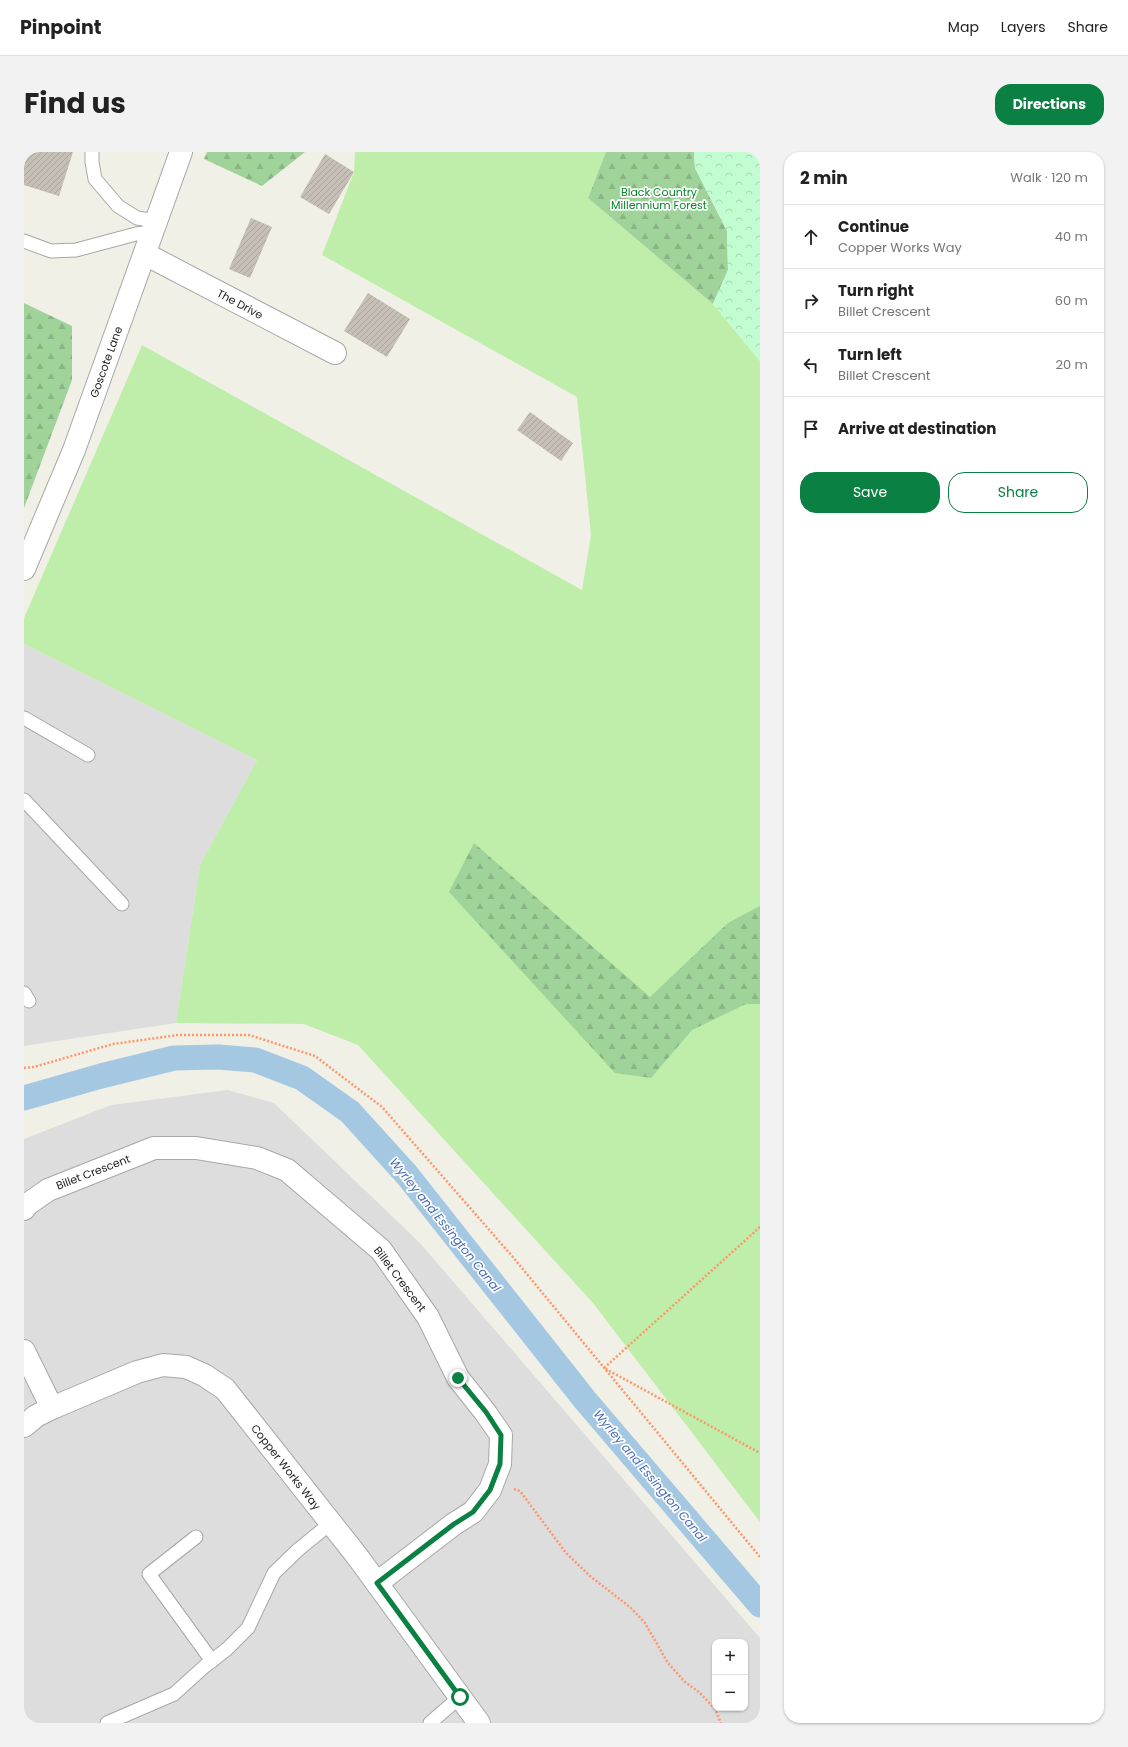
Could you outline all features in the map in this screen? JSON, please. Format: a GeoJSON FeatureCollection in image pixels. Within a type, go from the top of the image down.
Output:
{"type":"FeatureCollection","features":[{"type":"Feature","properties":{"kind":"street","name":"Goscote Lane"},"geometry":{"type":"LineString","coordinates":[[24,569],[74,450],[146,254],[181,152]]}},
{"type":"Feature","properties":{"kind":"street","name":"The Drive"},"geometry":{"type":"LineString","coordinates":[[146,254],[335,353]]}},
{"type":"Feature","properties":{"kind":"street","name":"Billet Crescent"},"geometry":{"type":"LineString","coordinates":[[24,1209],[28,1204],[48,1190],[154,1148],[196,1148],[257,1158],[287,1170],[381,1250],[428,1317],[458,1378],[486,1412],[501,1435],[500,1464],[490,1490],[473,1512],[454,1524],[377,1583]]}},
{"type":"Feature","properties":{"kind":"street"},"geometry":{"type":"LineString","coordinates":[[24,1351],[52,1408]]}},
{"type":"Feature","properties":{"kind":"street","name":"Copper Works Way"},"geometry":{"type":"LineString","coordinates":[[24,1426],[36,1416],[52,1408],[137,1372],[164,1364],[186,1367],[204,1375],[225,1389],[331,1523],[377,1583],[479,1723]]}},
{"type":"Feature","properties":{"kind":"lane"},"geometry":{"type":"LineString","coordinates":[[92,152],[95,179],[118,206],[137,218],[155,226]]}},
{"type":"Feature","properties":{"kind":"lane"},"geometry":{"type":"LineString","coordinates":[[24,241],[51,251],[76,250],[136,234],[155,226]]}},
{"type":"Feature","properties":{"kind":"lane"},"geometry":{"type":"LineString","coordinates":[[24,718],[88,755]]}},
{"type":"Feature","properties":{"kind":"lane"},"geometry":{"type":"LineString","coordinates":[[24,800],[122,904]]}},
{"type":"Feature","properties":{"kind":"lane"},"geometry":{"type":"LineString","coordinates":[[107,1723],[174,1694],[212,1661],[248,1628],[274,1573],[299,1549],[331,1523]]}},
{"type":"Feature","properties":{"kind":"lane"},"geometry":{"type":"LineString","coordinates":[[196,1537],[149,1574],[212,1661]]}},
{"type":"Feature","properties":{"kind":"lane"},"geometry":{"type":"LineString","coordinates":[[430,1723],[460,1697]]}},
{"type":"Feature","properties":{"kind":"path"},"geometry":{"type":"LineString","coordinates":[[24,1068],[34,1067],[113,1044],[178,1035],[249,1035],[316,1056],[382,1107],[512,1256],[760,1557]]}},
{"type":"Feature","properties":{"kind":"path"},"geometry":{"type":"LineString","coordinates":[[604,1368],[760,1227]]}},
{"type":"Feature","properties":{"kind":"path"},"geometry":{"type":"LineString","coordinates":[[604,1368],[760,1453]]}},
{"type":"Feature","properties":{"kind":"path"},"geometry":{"type":"LineString","coordinates":[[494,1479],[520,1491],[566,1553],[590,1576],[631,1608],[645,1623],[668,1663],[685,1682],[699,1692],[715,1709],[721,1723]]}},
{"type":"Feature","properties":{"kind":"shaded area"},"geometry":{"type":"Polygon","coordinates":[[[24,644],[257,760],[200,865],[176,1023],[24,1046],[24,644]]]}},
{"type":"Feature","properties":{"kind":"shaded area"},"geometry":{"type":"Polygon","coordinates":[[[228,1090],[274,1103],[420,1243],[760,1638],[760,1723],[24,1723],[24,1139],[111,1105],[228,1090]]]}},
{"type":"Feature","properties":{"kind":"green space"},"geometry":{"type":"Polygon","coordinates":[[[207,152],[305,152],[262,186],[204,159],[207,152]]]}},
{"type":"Feature","properties":{"kind":"green space"},"geometry":{"type":"Polygon","coordinates":[[[355,152],[606,152],[588,198],[713,304],[760,361],[760,1522],[593,1303],[358,1045],[304,1024],[176,1023],[200,865],[257,760],[24,644],[24,618],[142,345],[582,590],[591,535],[577,397],[322,255],[354,172],[355,152]]]}},
{"type":"Feature","properties":{"kind":"green space","name":"Black Country Millennium Forest"},"geometry":{"type":"Polygon","coordinates":[[[606,152],[694,152],[695,168],[727,231],[728,270],[713,304],[588,198],[606,152]]]}},
{"type":"Feature","properties":{"kind":"green space"},"geometry":{"type":"Polygon","coordinates":[[[694,152],[760,152],[760,361],[713,304],[728,270],[727,231],[695,168],[694,152]]]}},
{"type":"Feature","properties":{"kind":"green space"},"geometry":{"type":"Polygon","coordinates":[[[24,303],[72,326],[72,380],[24,508],[24,303]]]}},
{"type":"Feature","properties":{"kind":"green space"},"geometry":{"type":"Polygon","coordinates":[[[474,843],[650,997],[728,923],[760,906],[760,1004],[746,1004],[692,1030],[651,1078],[615,1073],[449,892],[474,843]]]}},
{"type":"Feature","properties":{"kind":"building"},"geometry":{"type":"Polygon","coordinates":[[[28,152],[73,152],[59,196],[24,185],[24,166],[28,152]]]}},
{"type":"Feature","properties":{"kind":"building"},"geometry":{"type":"Polygon","coordinates":[[[325,154],[354,172],[329,214],[300,197],[325,154]]]}},
{"type":"Feature","properties":{"kind":"building"},"geometry":{"type":"Polygon","coordinates":[[[251,218],[272,227],[250,278],[229,269],[251,218]]]}},
{"type":"Feature","properties":{"kind":"building"},"geometry":{"type":"Polygon","coordinates":[[[368,293],[410,319],[387,357],[344,331],[368,293]]]}},
{"type":"Feature","properties":{"kind":"building"},"geometry":{"type":"Polygon","coordinates":[[[530,412],[573,443],[561,461],[517,430],[530,412]]]}},
{"type":"Feature","properties":{"kind":"waterway","name":"Wyrley and Essington Canal"},"geometry":{"type":"LineString","coordinates":[[24,1098],[101,1076],[174,1058],[218,1057],[255,1060],[302,1078],[350,1112],[407,1175],[585,1400],[760,1605]]}},
{"type":"Feature","properties":{"kind":"route"},"geometry":{"type":"LineString","coordinates":[[458,1378],[486,1412],[501,1435],[500,1464],[490,1490],[473,1512],[454,1524],[377,1583],[460,1697]]}}]}
